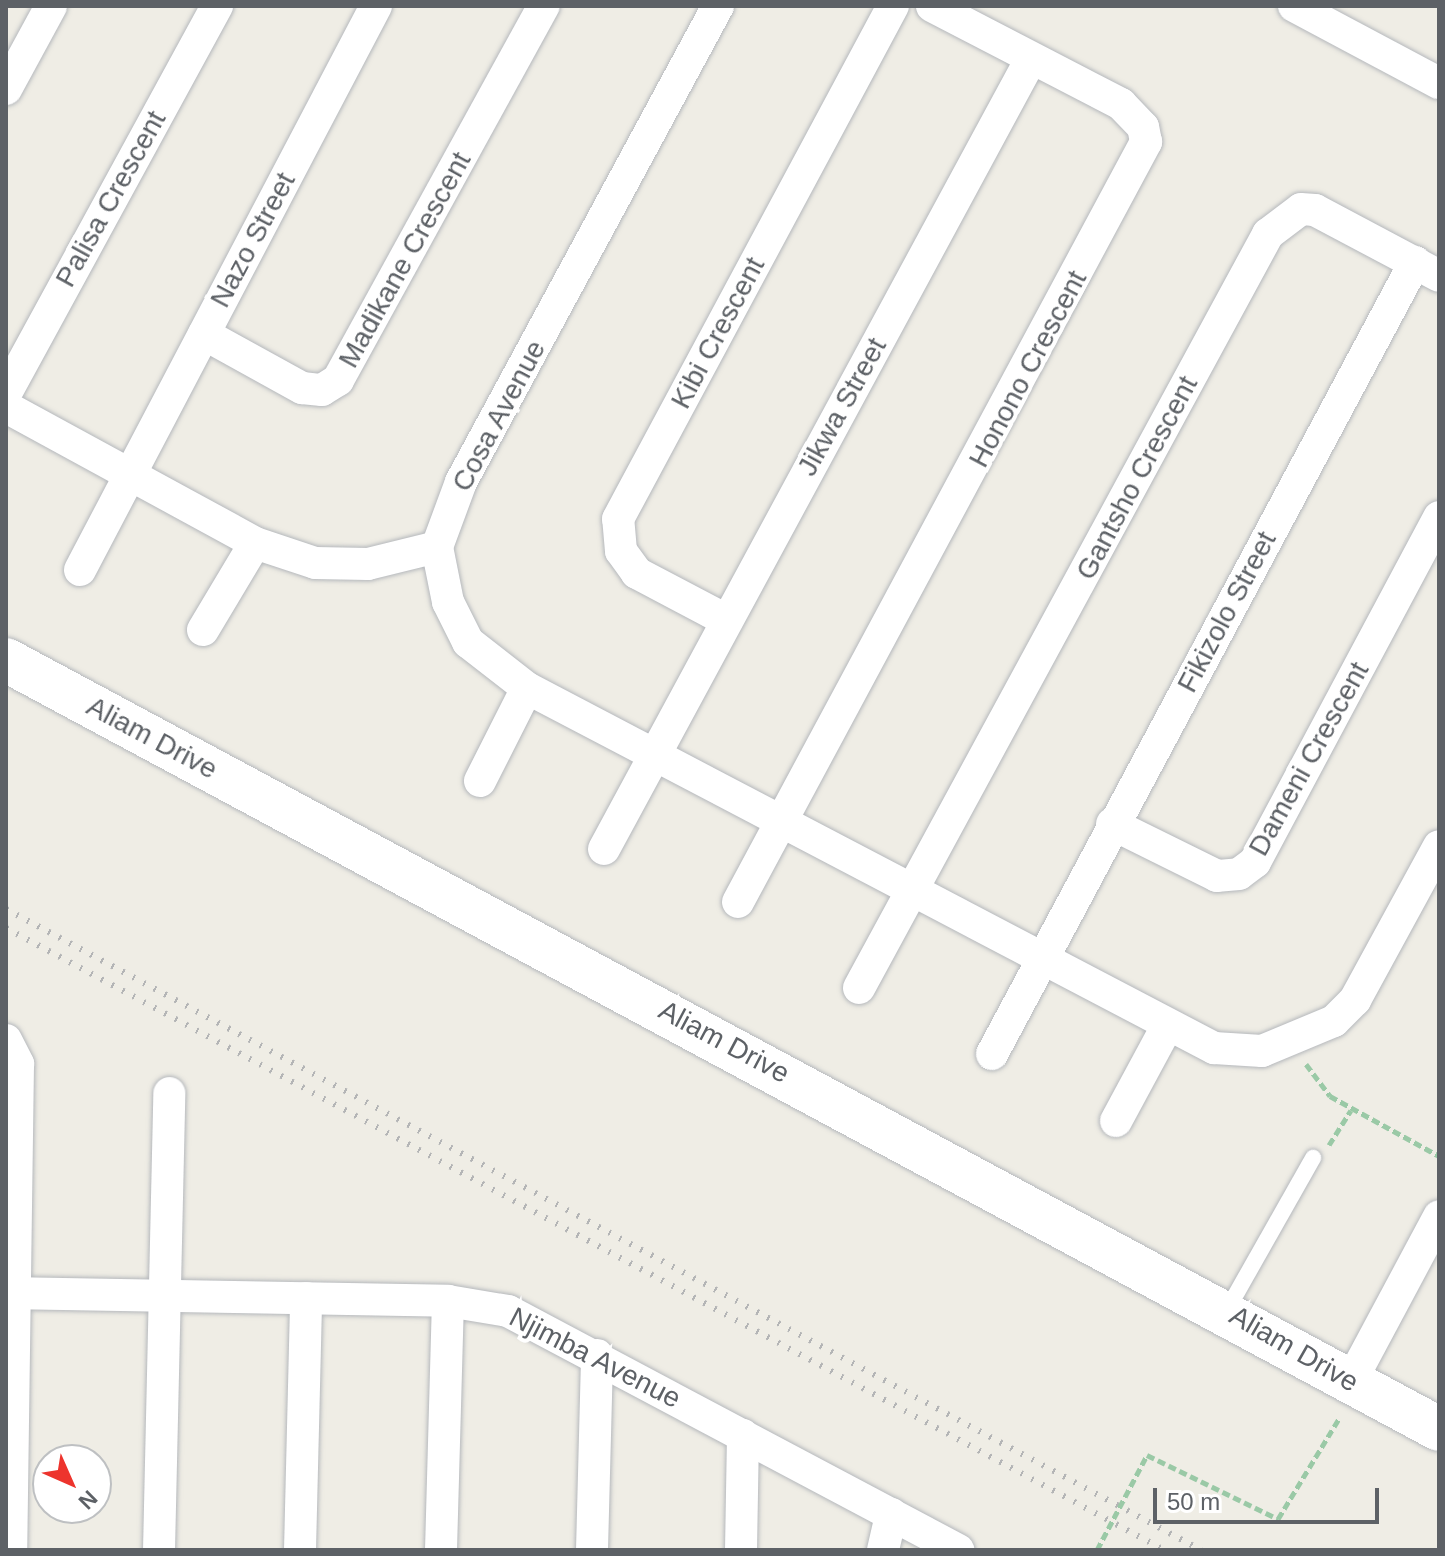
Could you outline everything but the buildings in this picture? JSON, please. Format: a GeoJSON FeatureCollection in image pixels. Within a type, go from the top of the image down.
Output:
{"type":"FeatureCollection","features":[{"type":"Feature","properties":{"kind":"street"},"geometry":{"type":"LineString","coordinates":[[6,89],[51,6]]}},
{"type":"Feature","properties":{"kind":"street","name":"Palisa Crescent"},"geometry":{"type":"LineString","coordinates":[[6,393],[217,6]]}},
{"type":"Feature","properties":{"kind":"street","name":"Nazo Street"},"geometry":{"type":"LineString","coordinates":[[80,570],[376,6]]}},
{"type":"Feature","properties":{"kind":"street","name":"Madikane Crescent"},"geometry":{"type":"LineString","coordinates":[[204,334],[302,388],[322,390],[338,380],[544,6]]}},
{"type":"Feature","properties":{"kind":"street","name":"Cosa Avenue"},"geometry":{"type":"LineString","coordinates":[[437,547],[461,482],[718,6]]}},
{"type":"Feature","properties":{"kind":"street","name":"Kibi Crescent"},"geometry":{"type":"LineString","coordinates":[[726,620],[637,573],[621,551],[618,519],[893,6]]}},
{"type":"Feature","properties":{"kind":"street","name":"Honono Crescent"},"geometry":{"type":"LineString","coordinates":[[781,823],[1142,158],[1146,142],[1136,116],[932,6]]}},
{"type":"Feature","properties":{"kind":"street"},"geometry":{"type":"LineString","coordinates":[[1294,6],[1439,83]]}},
{"type":"Feature","properties":{"kind":"street","name":"Jikwa Street"},"geometry":{"type":"LineString","coordinates":[[653,756],[1031,59]]}},
{"type":"Feature","properties":{"kind":"street","name":"Gantsho Crescent"},"geometry":{"type":"LineString","coordinates":[[908,891],[1268,234],[1301,209],[1315,210],[1427,269]]}},
{"type":"Feature","properties":{"kind":"street","name":"Fikizolo Street"},"geometry":{"type":"LineString","coordinates":[[1040,962],[1112,824],[1427,269]]}},
{"type":"Feature","properties":{"kind":"street"},"geometry":{"type":"LineString","coordinates":[[6,407],[255,543],[315,563],[368,564],[437,547],[448,602],[468,642],[527,688],[1040,962],[1166,1028],[1214,1048],[1291,1044],[1355,1000],[1439,846]]}},
{"type":"Feature","properties":{"kind":"street","name":"Dameni Crescent"},"geometry":{"type":"LineString","coordinates":[[1112,824],[1217,876],[1239,874],[1255,862],[1439,517]]}},
{"type":"Feature","properties":{"kind":"street"},"geometry":{"type":"LineString","coordinates":[[203,630],[255,543]]}},
{"type":"Feature","properties":{"kind":"street","name":"Aliam Drive"},"geometry":{"type":"LineString","coordinates":[[6,660],[1227,1310],[1350,1392],[1439,1429]]}},
{"type":"Feature","properties":{"kind":"street"},"geometry":{"type":"LineString","coordinates":[[480,781],[527,688]]}},
{"type":"Feature","properties":{"kind":"street"},"geometry":{"type":"LineString","coordinates":[[604,849],[653,756]]}},
{"type":"Feature","properties":{"kind":"street"},"geometry":{"type":"LineString","coordinates":[[738,902],[781,823]]}},
{"type":"Feature","properties":{"kind":"street"},"geometry":{"type":"LineString","coordinates":[[859,988],[908,891]]}},
{"type":"Feature","properties":{"kind":"street"},"geometry":{"type":"LineString","coordinates":[[992,1054],[1040,962]]}},
{"type":"Feature","properties":{"kind":"street"},"geometry":{"type":"LineString","coordinates":[[1116,1121],[1166,1028]]}},
{"type":"Feature","properties":{"kind":"street"},"geometry":{"type":"LineString","coordinates":[[6,1040],[18,1064],[12,1293],[11,1550]]}},
{"type":"Feature","properties":{"kind":"street"},"geometry":{"type":"LineString","coordinates":[[159,1550],[169,1093]]}},
{"type":"Feature","properties":{"kind":"street"},"geometry":{"type":"LineString","coordinates":[[1350,1392],[1439,1216]]}},
{"type":"Feature","properties":{"kind":"street","name":"Njimba Avenue"},"geometry":{"type":"LineString","coordinates":[[12,1293],[448,1301],[508,1311],[597,1355],[958,1550]]}},
{"type":"Feature","properties":{"kind":"street"},"geometry":{"type":"LineString","coordinates":[[300,1550],[306,1298]]}},
{"type":"Feature","properties":{"kind":"street"},"geometry":{"type":"LineString","coordinates":[[441,1550],[448,1301]]}},
{"type":"Feature","properties":{"kind":"street"},"geometry":{"type":"LineString","coordinates":[[592,1550],[597,1355]]}},
{"type":"Feature","properties":{"kind":"street"},"geometry":{"type":"LineString","coordinates":[[741,1550],[743,1435]]}},
{"type":"Feature","properties":{"kind":"street"},"geometry":{"type":"LineString","coordinates":[[883,1550],[891,1514]]}},
{"type":"Feature","properties":{"kind":"lane"},"geometry":{"type":"LineString","coordinates":[[1227,1310],[1313,1158]]}},
{"type":"Feature","properties":{"kind":"path"},"geometry":{"type":"LineString","coordinates":[[1291,1044],[1330,1096],[1439,1156]]}},
{"type":"Feature","properties":{"kind":"path"},"geometry":{"type":"LineString","coordinates":[[1313,1158],[1351,1110]]}},
{"type":"Feature","properties":{"kind":"path"},"geometry":{"type":"LineString","coordinates":[[1097,1550],[1147,1455],[1278,1519],[1350,1392]]}},
{"type":"Feature","properties":{"kind":"railway"},"geometry":{"type":"LineString","coordinates":[[6,909],[1201,1550]]}},
{"type":"Feature","properties":{"kind":"railway"},"geometry":{"type":"LineString","coordinates":[[6,928],[1164,1550]]}}]}
